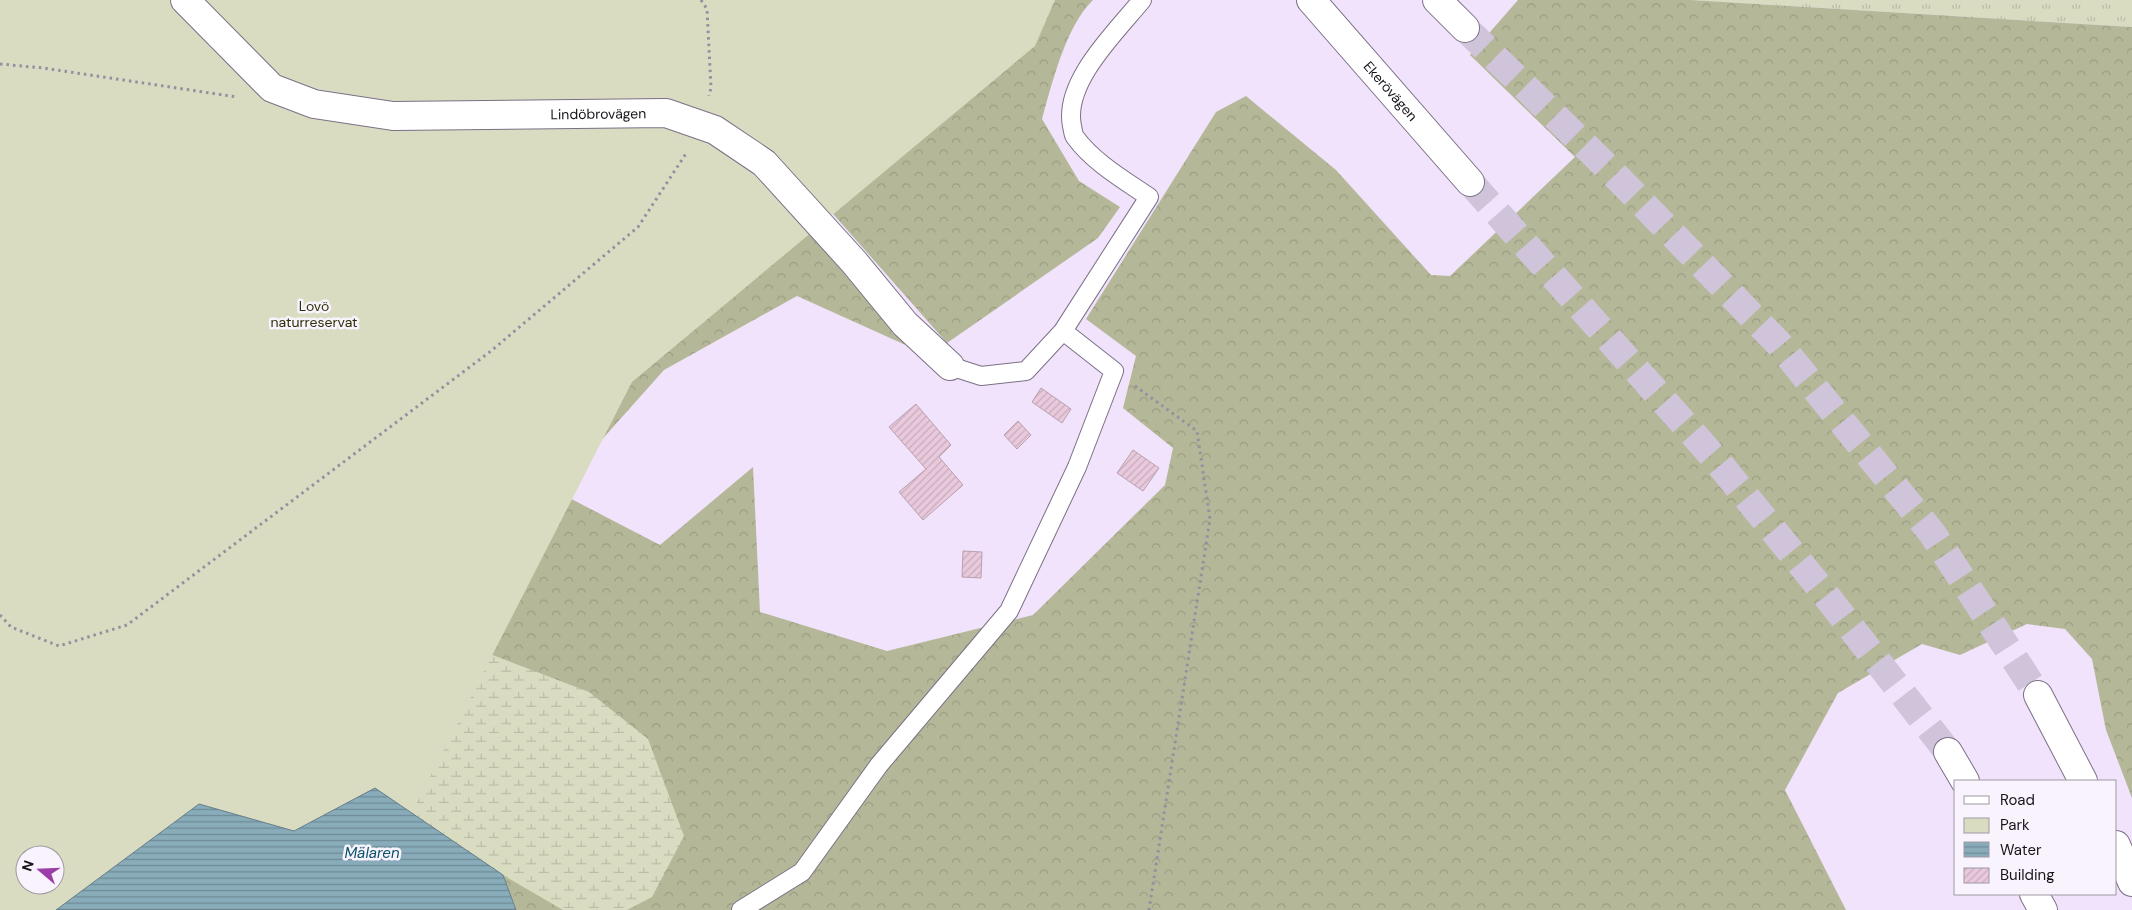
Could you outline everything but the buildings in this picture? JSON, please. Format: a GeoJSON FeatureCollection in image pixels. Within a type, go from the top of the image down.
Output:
{"type":"FeatureCollection","features":[{"type":"Feature","properties":{"kind":"street","name":"Lindöbrovägen"},"geometry":{"type":"LineString","coordinates":[[185,0],[272,88],[314,104],[394,116],[666,113],[715,130],[764,163],[854,262],[905,324],[950,366]]}},
{"type":"Feature","properties":{"kind":"street","name":"Ekerövägen"},"geometry":{"type":"LineString","coordinates":[[1312,0],[1470,182]]}},
{"type":"Feature","properties":{"kind":"street"},"geometry":{"type":"LineString","coordinates":[[1437,0],[1466,28]]}},
{"type":"Feature","properties":{"kind":"street"},"geometry":{"type":"LineString","coordinates":[[2038,695],[2081,780]]}},
{"type":"Feature","properties":{"kind":"street"},"geometry":{"type":"LineString","coordinates":[[1948,752],[1964,780]]}},
{"type":"Feature","properties":{"kind":"street"},"geometry":{"type":"LineString","coordinates":[[2117,847],[2132,882]]}},
{"type":"Feature","properties":{"kind":"street"},"geometry":{"type":"LineString","coordinates":[[2035,895],[2043,910]]}},
{"type":"Feature","properties":{"kind":"lane"},"geometry":{"type":"LineString","coordinates":[[950,366],[981,376],[1026,371],[1064,331],[1149,197],[1102,164],[1074,136],[1070,115],[1074,93],[1085,71],[1142,0]]}},
{"type":"Feature","properties":{"kind":"lane"},"geometry":{"type":"LineString","coordinates":[[741,910],[802,872],[879,765],[1008,611],[1077,467],[1114,371],[1064,331]]}},
{"type":"Feature","properties":{"kind":"path"},"geometry":{"type":"LineString","coordinates":[[0,615],[11,627],[59,646],[127,625],[491,351],[638,227],[683,159],[702,126],[711,88],[707,9],[701,0]]}},
{"type":"Feature","properties":{"kind":"path"},"geometry":{"type":"LineString","coordinates":[[0,64],[43,68],[237,97],[272,88]]}},
{"type":"Feature","properties":{"kind":"path"},"geometry":{"type":"LineString","coordinates":[[1114,371],[1197,431],[1210,520],[1149,910]]}},
{"type":"Feature","properties":{"kind":"green space","name":"Lovö naturreservat"},"geometry":{"type":"Polygon","coordinates":[[[0,0],[1055,0],[1035,46],[632,382],[362,910],[0,910],[0,0]]]}},
{"type":"Feature","properties":{"kind":"green space"},"geometry":{"type":"Polygon","coordinates":[[[922,0],[1093,0],[1075,24],[1061,56],[1042,119],[1079,181],[1120,207],[1098,238],[947,343],[781,155],[922,0]]]}},
{"type":"Feature","properties":{"kind":"green space"},"geometry":{"type":"Polygon","coordinates":[[[1518,0],[1691,0],[2132,27],[2132,798],[2106,730],[2092,659],[2065,629],[2027,624],[1960,655],[1922,644],[1838,693],[1785,790],[1846,910],[516,910],[503,875],[56,910],[0,910],[0,134],[750,166],[910,347],[797,296],[664,370],[556,491],[660,545],[753,467],[760,612],[887,651],[1033,615],[1165,485],[1173,448],[1123,408],[1136,356],[1086,319],[1216,112],[1246,96],[1336,170],[1431,275],[1450,276],[1575,157],[1470,55],[1518,0]]]}},
{"type":"Feature","properties":{"kind":"green space"},"geometry":{"type":"Polygon","coordinates":[[[1691,0],[2132,0],[2132,27],[1691,0]]]}},
{"type":"Feature","properties":{"kind":"green space"},"geometry":{"type":"Polygon","coordinates":[[[482,651],[589,692],[648,739],[684,836],[652,897],[627,910],[563,910],[503,875],[375,788],[56,910],[0,910],[0,684],[482,651]]]}},
{"type":"Feature","properties":{"kind":"water","name":"Mälaren"},"geometry":{"type":"Polygon","coordinates":[[[375,788],[503,875],[516,910],[56,910],[199,804],[294,831],[375,788]]]}},
{"type":"Feature","properties":{"kind":"tunnel"},"geometry":{"type":"LineString","coordinates":[[1465,28],[1614,174],[1779,344],[1932,533],[2038,695]]}},
{"type":"Feature","properties":{"kind":"tunnel"},"geometry":{"type":"LineString","coordinates":[[1470,182],[1717,461],[1821,589],[1948,752]]}}]}
